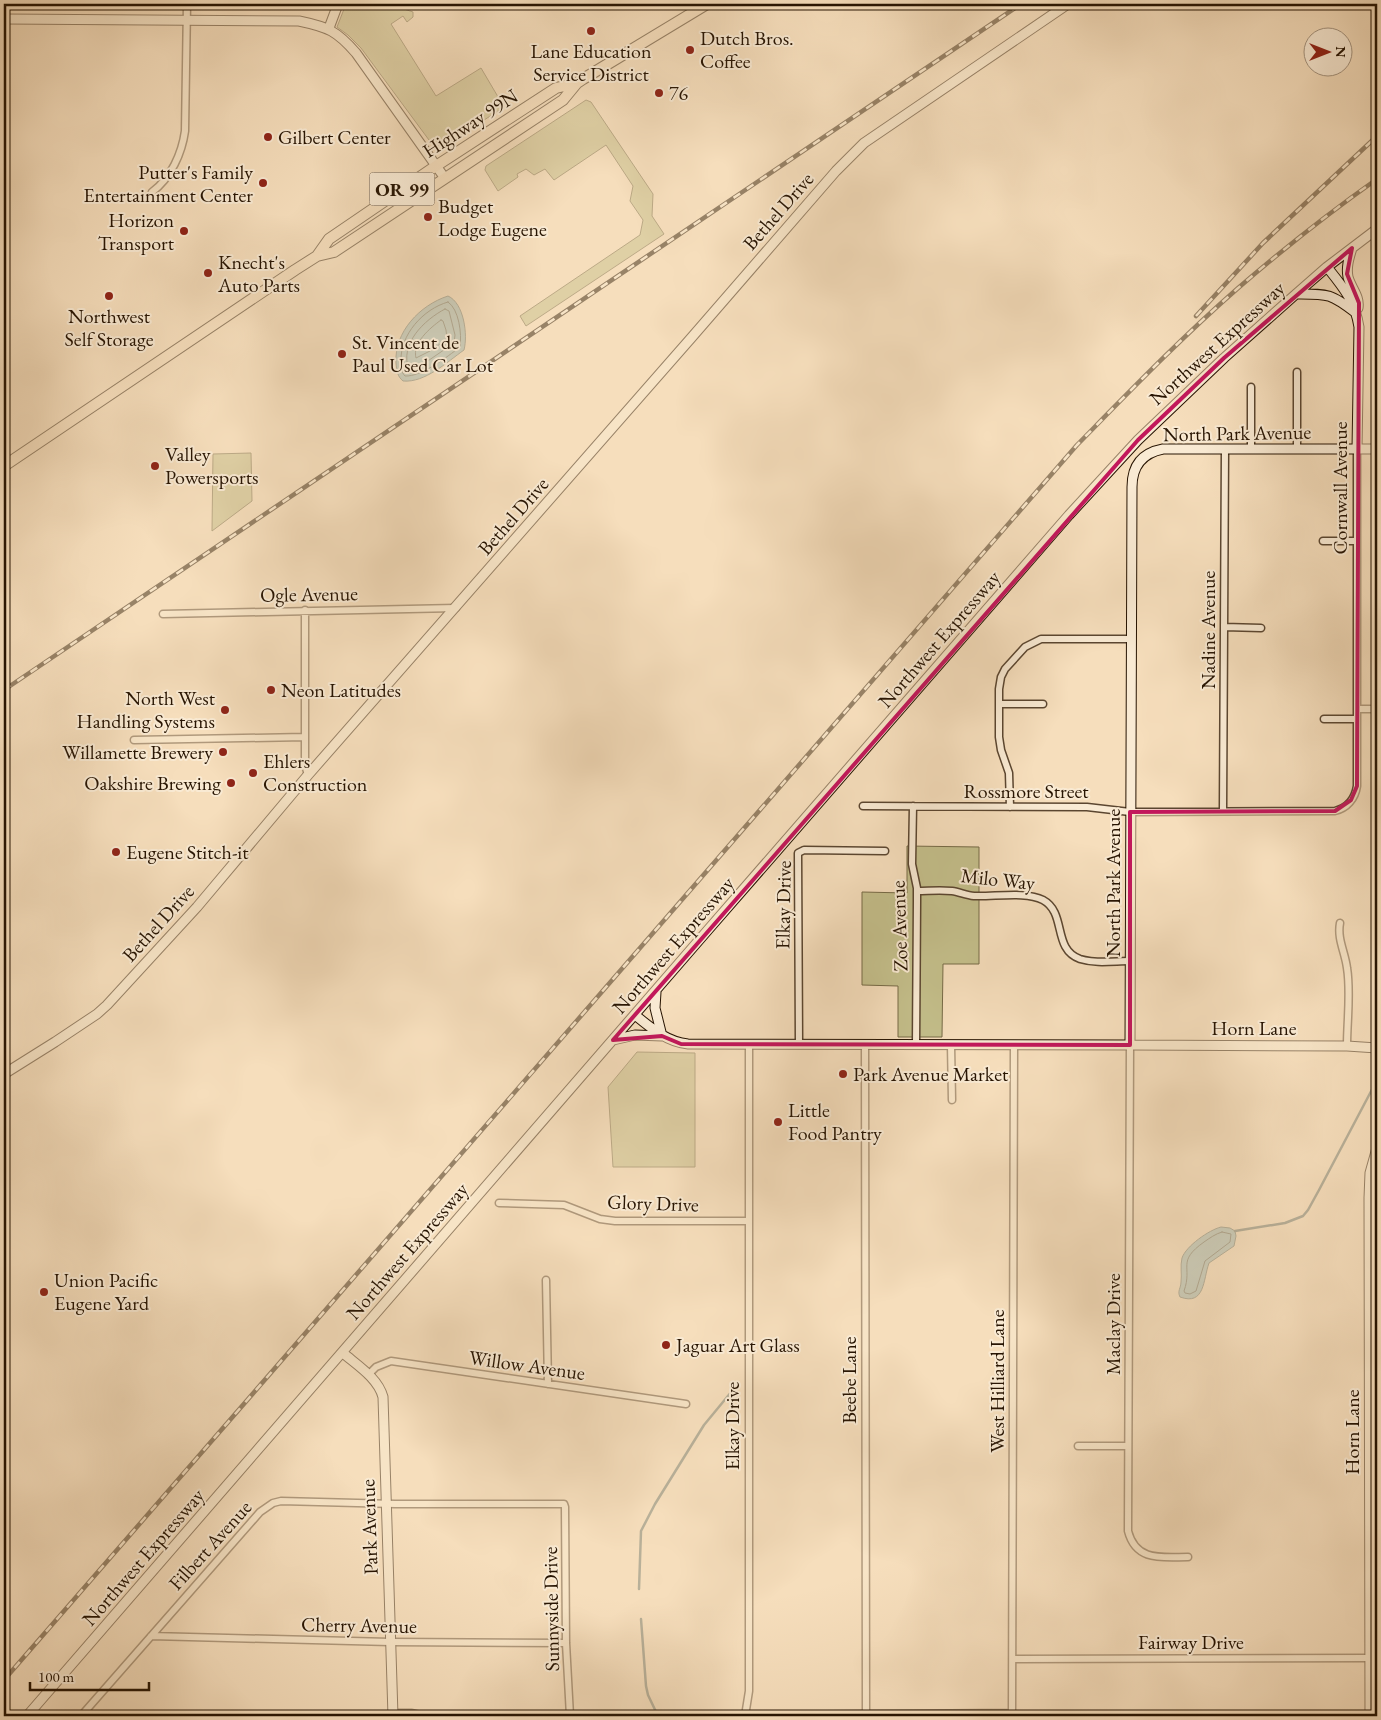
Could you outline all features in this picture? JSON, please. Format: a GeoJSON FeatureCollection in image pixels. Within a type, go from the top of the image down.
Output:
{"type":"FeatureCollection","features":[{"type":"Feature","properties":{"kind":"main road","name":"Highway 99N"},"geometry":{"type":"LineString","coordinates":[[4,466],[317,256],[334,252],[444,177],[563,100],[577,83],[707,4]]}},
{"type":"Feature","properties":{"kind":"main road","name":"Highway 99N"},"geometry":{"type":"LineString","coordinates":[[317,256],[329,239],[436,166],[556,88],[577,83]]}},
{"type":"Feature","properties":{"kind":"street"},"geometry":{"type":"LineString","coordinates":[[152,192],[164,180],[174,164],[183,142],[185,131],[187,4]]}},
{"type":"Feature","properties":{"kind":"street"},"geometry":{"type":"LineString","coordinates":[[329,28],[338,4]]}},
{"type":"Feature","properties":{"kind":"street","name":"Bethel Drive"},"geometry":{"type":"LineString","coordinates":[[4,1074],[97,1014],[197,907],[308,775],[456,608],[836,171],[864,143],[1068,4]]}},
{"type":"Feature","properties":{"kind":"street"},"geometry":{"type":"LineString","coordinates":[[4,19],[299,21],[329,28],[344,39],[356,54],[444,177]]}},
{"type":"Feature","properties":{"kind":"street","name":"Northwest Expressway"},"geometry":{"type":"LineString","coordinates":[[27,1716],[656,990],[1138,440],[1224,358],[1296,294],[1327,267],[1377,229]]}},
{"type":"Feature","properties":{"kind":"street"},"geometry":{"type":"LineString","coordinates":[[1296,294],[1318,294],[1333,297],[1357,314],[1359,303],[1347,274],[1352,248]]}},
{"type":"Feature","properties":{"kind":"street","name":"Cornwall Avenue"},"geometry":{"type":"LineString","coordinates":[[1327,267],[1350,298],[1357,314],[1358,327],[1356,791],[1348,804],[1338,810]]}},
{"type":"Feature","properties":{"kind":"street"},"geometry":{"type":"LineString","coordinates":[[1297,372],[1297,449]]}},
{"type":"Feature","properties":{"kind":"street"},"geometry":{"type":"LineString","coordinates":[[1251,387],[1251,449]]}},
{"type":"Feature","properties":{"kind":"street","name":"North Park Avenue"},"geometry":{"type":"LineString","coordinates":[[1130,1045],[1130,639],[1132,478],[1136,464],[1147,454],[1163,449],[1377,449]]}},
{"type":"Feature","properties":{"kind":"street","name":"Nadine Avenue"},"geometry":{"type":"LineString","coordinates":[[1223,811],[1225,449]]}},
{"type":"Feature","properties":{"kind":"street"},"geometry":{"type":"LineString","coordinates":[[1323,541],[1357,541]]}},
{"type":"Feature","properties":{"kind":"street","name":"Ogle Avenue"},"geometry":{"type":"LineString","coordinates":[[163,614],[456,608]]}},
{"type":"Feature","properties":{"kind":"street"},"geometry":{"type":"LineString","coordinates":[[305,610],[305,765],[308,775]]}},
{"type":"Feature","properties":{"kind":"street"},"geometry":{"type":"LineString","coordinates":[[1224,627],[1261,628]]}},
{"type":"Feature","properties":{"kind":"street"},"geometry":{"type":"LineString","coordinates":[[1010,807],[1009,773],[1001,750],[999,737],[1000,682],[1003,673],[1018,653],[1032,642],[1046,638],[1130,639]]}},
{"type":"Feature","properties":{"kind":"street"},"geometry":{"type":"LineString","coordinates":[[999,704],[1042,704]]}},
{"type":"Feature","properties":{"kind":"street"},"geometry":{"type":"LineString","coordinates":[[1357,709],[1377,709]]}},
{"type":"Feature","properties":{"kind":"street"},"geometry":{"type":"LineString","coordinates":[[1324,719],[1357,719]]}},
{"type":"Feature","properties":{"kind":"street"},"geometry":{"type":"LineString","coordinates":[[134,740],[305,737]]}},
{"type":"Feature","properties":{"kind":"street","name":"Rossmore Street"},"geometry":{"type":"LineString","coordinates":[[863,806],[1087,807],[1130,812],[1338,810]]}},
{"type":"Feature","properties":{"kind":"street","name":"Zoe Avenue"},"geometry":{"type":"LineString","coordinates":[[913,806],[912,864],[917,891],[916,1045]]}},
{"type":"Feature","properties":{"kind":"street","name":"Elkay Drive"},"geometry":{"type":"LineString","coordinates":[[799,1044],[798,853],[804,850],[885,851]]}},
{"type":"Feature","properties":{"kind":"street","name":"Milo Way"},"geometry":{"type":"LineString","coordinates":[[917,891],[952,891],[974,896],[1034,896],[1047,902],[1056,913],[1064,946],[1074,956],[1093,961],[1130,961]]}},
{"type":"Feature","properties":{"kind":"street"},"geometry":{"type":"LineString","coordinates":[[1340,923],[1339,937],[1346,960],[1348,976],[1347,1046]]}},
{"type":"Feature","properties":{"kind":"street"},"geometry":{"type":"LineString","coordinates":[[656,990],[655,1008],[662,1036]]}},
{"type":"Feature","properties":{"kind":"street"},"geometry":{"type":"LineString","coordinates":[[635,1015],[662,1036],[681,1044],[1130,1045]]}},
{"type":"Feature","properties":{"kind":"street"},"geometry":{"type":"LineString","coordinates":[[613,1040],[643,1035],[662,1036]]}},
{"type":"Feature","properties":{"kind":"street","name":"Elkay Drive"},"geometry":{"type":"LineString","coordinates":[[746,1715],[749,1691],[749,1044]]}},
{"type":"Feature","properties":{"kind":"street","name":"Beebe Lane"},"geometry":{"type":"LineString","coordinates":[[865,1045],[866,1715]]}},
{"type":"Feature","properties":{"kind":"street"},"geometry":{"type":"LineString","coordinates":[[951,1045],[952,1100]]}},
{"type":"Feature","properties":{"kind":"street","name":"West Hilliard Lane"},"geometry":{"type":"LineString","coordinates":[[1012,1715],[1014,1045]]}},
{"type":"Feature","properties":{"kind":"street","name":"Horn Lane"},"geometry":{"type":"LineString","coordinates":[[1130,1045],[1347,1046],[1377,1048]]}},
{"type":"Feature","properties":{"kind":"street","name":"Maclay Drive"},"geometry":{"type":"LineString","coordinates":[[1130,1045],[1128,1531],[1133,1544],[1142,1553],[1150,1556],[1188,1557]]}},
{"type":"Feature","properties":{"kind":"street","name":"Horn Lane"},"geometry":{"type":"LineString","coordinates":[[1370,1716],[1370,1658],[1374,1633],[1374,1325],[1373,1185],[1371,1167],[1377,1148]]}},
{"type":"Feature","properties":{"kind":"street","name":"Glory Drive"},"geometry":{"type":"LineString","coordinates":[[499,1203],[552,1203],[564,1205],[600,1219],[614,1221],[749,1221]]}},
{"type":"Feature","properties":{"kind":"street"},"geometry":{"type":"LineString","coordinates":[[546,1280],[548,1384]]}},
{"type":"Feature","properties":{"kind":"street","name":"Park Avenue"},"geometry":{"type":"LineString","coordinates":[[343,1353],[377,1384],[383,1396],[393,1715]]}},
{"type":"Feature","properties":{"kind":"street","name":"Willow Avenue"},"geometry":{"type":"LineString","coordinates":[[368,1375],[376,1367],[391,1361],[686,1404]]}},
{"type":"Feature","properties":{"kind":"street"},"geometry":{"type":"LineString","coordinates":[[1078,1446],[1128,1446]]}},
{"type":"Feature","properties":{"kind":"street","name":"Filbert Avenue"},"geometry":{"type":"LineString","coordinates":[[81,1716],[267,1506],[281,1502],[562,1504]]}},
{"type":"Feature","properties":{"kind":"street","name":"Sunnyside Drive"},"geometry":{"type":"LineString","coordinates":[[562,1504],[565,1507],[566,1643],[570,1716]]}},
{"type":"Feature","properties":{"kind":"street","name":"Cherry Avenue"},"geometry":{"type":"LineString","coordinates":[[151,1636],[390,1642],[566,1643]]}},
{"type":"Feature","properties":{"kind":"street","name":"Fairway Drive"},"geometry":{"type":"LineString","coordinates":[[1012,1659],[1370,1658]]}},
{"type":"Feature","properties":{"kind":"street"},"geometry":{"type":"LineString","coordinates":[[393,1715],[411,1713],[425,1716]]}},
{"type":"Feature","properties":{"kind":"street"},"geometry":{"type":"LineString","coordinates":[[746,1715],[1012,1715]]}},
{"type":"Feature","properties":{"kind":"highlighted area"},"geometry":{"type":"Polygon","coordinates":[[[1352,248],[1347,274],[1359,303],[1357,786],[1351,800],[1335,811],[1130,812],[1130,1045],[681,1044],[662,1036],[613,1040],[1138,440],[1224,358],[1352,248]]]}},
{"type":"Feature","properties":{"kind":"shaded area"},"geometry":{"type":"Polygon","coordinates":[[[346,4],[389,4],[413,12],[413,17],[407,22],[403,16],[391,24],[436,96],[481,68],[504,107],[446,145],[437,147],[429,140],[361,48],[337,27],[346,4]]]}},
{"type":"Feature","properties":{"kind":"shaded area"},"geometry":{"type":"Polygon","coordinates":[[[586,100],[591,102],[653,194],[652,216],[664,234],[526,326],[520,316],[640,235],[643,220],[630,201],[633,186],[606,145],[554,180],[545,169],[534,175],[526,169],[517,174],[518,177],[498,191],[485,170],[486,166],[586,100]]]}},
{"type":"Feature","properties":{"kind":"shaded area"},"geometry":{"type":"Polygon","coordinates":[[[251,453],[252,501],[212,531],[213,454],[251,453]]]}},
{"type":"Feature","properties":{"kind":"shaded area"},"geometry":{"type":"Polygon","coordinates":[[[907,846],[979,847],[979,964],[943,964],[942,1037],[898,1037],[898,986],[862,985],[862,892],[907,893],[907,846]]]}},
{"type":"Feature","properties":{"kind":"shaded area"},"geometry":{"type":"Polygon","coordinates":[[[637,1052],[695,1053],[695,1167],[613,1167],[608,1087],[637,1052]]]}},
{"type":"Feature","properties":{"kind":"water"},"geometry":{"type":"Polygon","coordinates":[[[448,296],[458,305],[461,312],[465,328],[464,350],[443,366],[427,375],[411,381],[403,381],[398,375],[396,363],[399,341],[404,331],[419,313],[438,300],[448,296]]]}},
{"type":"Feature","properties":{"kind":"water"},"geometry":{"type":"Polygon","coordinates":[[[1221,1227],[1230,1228],[1235,1231],[1234,1246],[1209,1263],[1199,1295],[1188,1299],[1180,1297],[1181,1261],[1184,1253],[1198,1239],[1210,1231],[1221,1227]]]}},
{"type":"Feature","properties":{"kind":"waterway"},"geometry":{"type":"LineString","coordinates":[[1235,1231],[1285,1223],[1303,1216],[1319,1190],[1377,1080]]}},
{"type":"Feature","properties":{"kind":"waterway"},"geometry":{"type":"LineString","coordinates":[[639,1589],[641,1531],[655,1504],[704,1425],[737,1385]]}},
{"type":"Feature","properties":{"kind":"waterway"},"geometry":{"type":"LineString","coordinates":[[641,1619],[646,1686],[658,1716]]}},
{"type":"Feature","properties":{"kind":"railway"},"geometry":{"type":"LineString","coordinates":[[4,690],[1021,4]]}},
{"type":"Feature","properties":{"kind":"railway"},"geometry":{"type":"LineString","coordinates":[[1196,316],[1263,243],[1377,136]]}},
{"type":"Feature","properties":{"kind":"railway"},"geometry":{"type":"LineString","coordinates":[[4,1680],[1077,445],[1175,346],[1237,289],[1306,232],[1377,179]]}},
{"type":"Feature","properties":{"kind":"place","name":"Lane Education Service District"},"geometry":{"type":"Point","coordinates":[591,31]}},
{"type":"Feature","properties":{"kind":"place","name":"Dutch Bros. Coffee"},"geometry":{"type":"Point","coordinates":[690,50]}},
{"type":"Feature","properties":{"kind":"place","name":"76"},"geometry":{"type":"Point","coordinates":[659,93]}},
{"type":"Feature","properties":{"kind":"place","name":"Gilbert Center"},"geometry":{"type":"Point","coordinates":[268,137]}},
{"type":"Feature","properties":{"kind":"place","name":"Putter's Family Entertainment Center"},"geometry":{"type":"Point","coordinates":[263,183]}},
{"type":"Feature","properties":{"kind":"place","name":"Budget Lodge Eugene"},"geometry":{"type":"Point","coordinates":[428,217]}},
{"type":"Feature","properties":{"kind":"place","name":"Horizon Transport"},"geometry":{"type":"Point","coordinates":[184,231]}},
{"type":"Feature","properties":{"kind":"place","name":"Knecht's Auto Parts"},"geometry":{"type":"Point","coordinates":[208,273]}},
{"type":"Feature","properties":{"kind":"place","name":"Northwest Self Storage"},"geometry":{"type":"Point","coordinates":[109,296]}},
{"type":"Feature","properties":{"kind":"place","name":"St. Vincent de Paul Used Car Lot"},"geometry":{"type":"Point","coordinates":[342,354]}},
{"type":"Feature","properties":{"kind":"place","name":"Valley Powersports"},"geometry":{"type":"Point","coordinates":[155,466]}},
{"type":"Feature","properties":{"kind":"place","name":"Neon Latitudes"},"geometry":{"type":"Point","coordinates":[271,690]}},
{"type":"Feature","properties":{"kind":"place","name":"North West Handling Systems"},"geometry":{"type":"Point","coordinates":[225,710]}},
{"type":"Feature","properties":{"kind":"place","name":"Willamette Brewery"},"geometry":{"type":"Point","coordinates":[223,752]}},
{"type":"Feature","properties":{"kind":"place","name":"Ehlers Construction"},"geometry":{"type":"Point","coordinates":[253,773]}},
{"type":"Feature","properties":{"kind":"place","name":"Oakshire Brewing"},"geometry":{"type":"Point","coordinates":[231,783]}},
{"type":"Feature","properties":{"kind":"place","name":"Eugene Stitch-it"},"geometry":{"type":"Point","coordinates":[116,852]}},
{"type":"Feature","properties":{"kind":"place","name":"Park Avenue Market"},"geometry":{"type":"Point","coordinates":[843,1074]}},
{"type":"Feature","properties":{"kind":"place","name":"Little Food Pantry"},"geometry":{"type":"Point","coordinates":[778,1122]}},
{"type":"Feature","properties":{"kind":"place","name":"Union Pacific Eugene Yard"},"geometry":{"type":"Point","coordinates":[44,1292]}},
{"type":"Feature","properties":{"kind":"place","name":"Jaguar Art Glass"},"geometry":{"type":"Point","coordinates":[666,1345]}}]}
